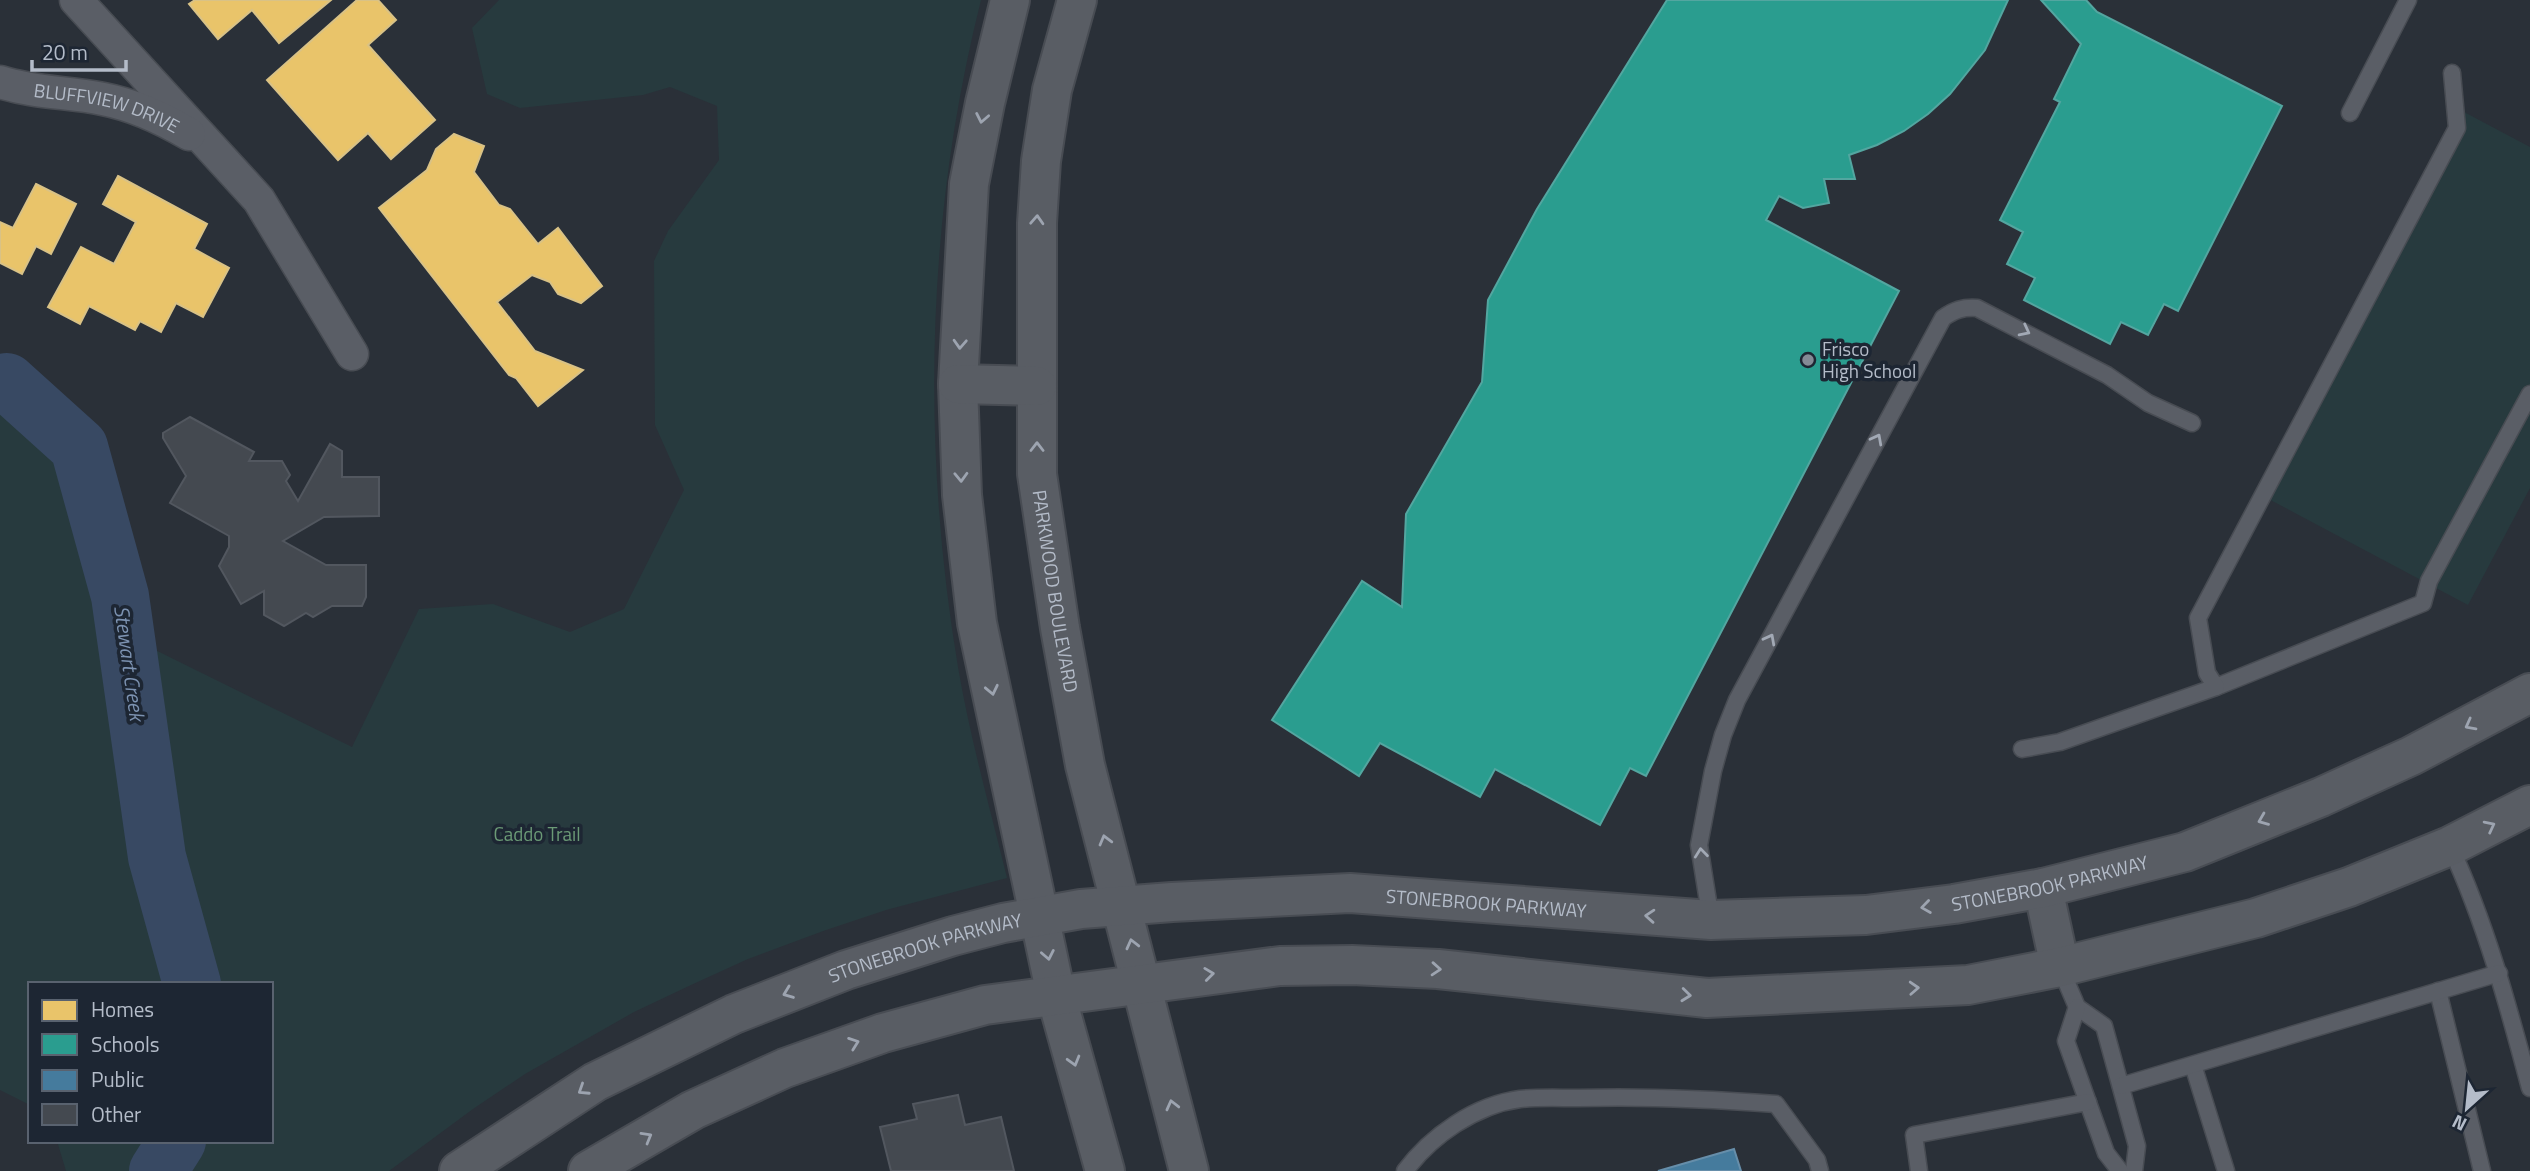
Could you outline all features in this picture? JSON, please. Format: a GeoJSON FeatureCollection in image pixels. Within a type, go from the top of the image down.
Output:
{"type":"FeatureCollection","features":[{"type":"Feature","properties":{"kind":"main road"},"geometry":{"type":"LineString","coordinates":[[1010,0],[969,184],[958,384],[962,495],[977,623],[1056,995],[1105,1171]]}},
{"type":"Feature","properties":{"kind":"main road","name":"PARKWOOD BOULEVARD"},"geometry":{"type":"LineString","coordinates":[[1077,0],[1052,90],[1041,160],[1037,223],[1037,474],[1060,628],[1085,765],[1189,1171]]}},
{"type":"Feature","properties":{"kind":"main road"},"geometry":{"type":"LineString","coordinates":[[958,384],[1037,386]]}},
{"type":"Feature","properties":{"kind":"main road","name":"STONEBROOK PARKWAY"},"geometry":{"type":"LineString","coordinates":[[459,1171],[595,1082],[734,1014],[846,970],[953,936],[1040,915],[1122,906],[1350,893],[1711,920],[1866,915],[2043,888],[2185,852],[2321,797],[2400,761],[2530,693]]}},
{"type":"Feature","properties":{"kind":"main road"},"geometry":{"type":"LineString","coordinates":[[588,1171],[693,1110],[785,1068],[883,1033],[985,1004],[1280,966],[1352,965],[1438,969],[1707,998],[1968,985],[2060,967],[2256,918],[2349,887],[2450,846],[2530,805]]}},
{"type":"Feature","properties":{"kind":"main road"},"geometry":{"type":"LineString","coordinates":[[2043,888],[2060,967]]}},
{"type":"Feature","properties":{"kind":"street","name":"BLUFFVIEW DRIVE"},"geometry":{"type":"LineString","coordinates":[[76,0],[238,175],[267,213],[352,354]]}},
{"type":"Feature","properties":{"kind":"street","name":"BLUFFVIEW DRIVE"},"geometry":{"type":"LineString","coordinates":[[0,82],[38,92],[102,98],[150,113],[194,137],[221,157],[238,175]]}},
{"type":"Feature","properties":{"kind":"lane"},"geometry":{"type":"LineString","coordinates":[[2350,113],[2408,0]]}},
{"type":"Feature","properties":{"kind":"lane"},"geometry":{"type":"LineString","coordinates":[[2216,687],[2207,673],[2197,618],[2457,128],[2452,73]]}},
{"type":"Feature","properties":{"kind":"lane"},"geometry":{"type":"LineString","coordinates":[[1711,920],[1699,845],[1723,734],[1737,700],[1943,318],[1965,307],[1977,308],[2106,374],[2148,403],[2192,423]]}},
{"type":"Feature","properties":{"kind":"lane"},"geometry":{"type":"LineString","coordinates":[[2022,749],[2060,742],[2216,687],[2423,603],[2429,581],[2530,394]]}},
{"type":"Feature","properties":{"kind":"lane"},"geometry":{"type":"LineString","coordinates":[[2450,846],[2469,887],[2499,973],[2530,1088]]}},
{"type":"Feature","properties":{"kind":"lane"},"geometry":{"type":"LineString","coordinates":[[2060,967],[2077,1007],[2104,1026],[2137,1146],[2134,1171]]}},
{"type":"Feature","properties":{"kind":"lane"},"geometry":{"type":"LineString","coordinates":[[2121,1086],[2499,973]]}},
{"type":"Feature","properties":{"kind":"lane"},"geometry":{"type":"LineString","coordinates":[[2438,992],[2482,1171]]}},
{"type":"Feature","properties":{"kind":"lane"},"geometry":{"type":"LineString","coordinates":[[2077,1007],[2066,1041],[2106,1153],[2120,1171]]}},
{"type":"Feature","properties":{"kind":"lane"},"geometry":{"type":"LineString","coordinates":[[2193,1065],[2226,1171]]}},
{"type":"Feature","properties":{"kind":"lane"},"geometry":{"type":"LineString","coordinates":[[1405,1171],[1423,1149],[1441,1135],[1460,1122],[1494,1106],[1519,1099],[1616,1097],[1776,1104],[1817,1160],[1820,1171]]}},
{"type":"Feature","properties":{"kind":"lane"},"geometry":{"type":"LineString","coordinates":[[1919,1171],[1914,1135],[2088,1102]]}},
{"type":"Feature","properties":{"kind":"green space","name":"Caddo Trail"},"geometry":{"type":"Polygon","coordinates":[[[499,0],[981,0],[949,165],[935,332],[935,416],[938,500],[958,667],[974,747],[1007,878],[886,910],[826,930],[748,959],[634,1012],[525,1074],[389,1171],[66,1171],[58,1143],[273,1143],[273,982],[28,982],[28,1104],[0,1090],[0,366],[71,403],[129,637],[352,747],[419,609],[493,604],[570,632],[624,609],[684,490],[655,425],[654,261],[668,231],[719,160],[717,106],[670,87],[643,95],[520,108],[487,94],[472,28],[499,0]]]}},
{"type":"Feature","properties":{"kind":"green space"},"geometry":{"type":"Polygon","coordinates":[[[2464,112],[2530,147],[2530,488],[2468,605],[2261,495],[2464,112]]]}},
{"type":"Feature","properties":{"kind":"building: Homes"},"geometry":{"type":"Polygon","coordinates":[[[195,0],[331,0],[279,43],[252,10],[218,39],[189,4],[195,0]]]}},
{"type":"Feature","properties":{"kind":"building: Homes"},"geometry":{"type":"Polygon","coordinates":[[[357,0],[378,0],[396,20],[368,45],[435,120],[391,159],[368,133],[338,160],[267,80],[357,0]]]}},
{"type":"Feature","properties":{"kind":"building: Homes"},"geometry":{"type":"Polygon","coordinates":[[[454,134],[484,146],[474,172],[499,205],[510,209],[538,244],[558,228],[602,286],[581,303],[558,294],[550,282],[532,275],[497,302],[535,351],[583,370],[538,406],[516,378],[509,375],[379,208],[427,170],[436,149],[454,134]]]}},
{"type":"Feature","properties":{"kind":"building: Homes"},"geometry":{"type":"Polygon","coordinates":[[[118,176],[207,224],[194,249],[229,268],[203,317],[176,303],[161,332],[140,321],[135,330],[89,306],[80,324],[48,307],[81,247],[114,264],[136,222],[103,204],[118,176]]]}},
{"type":"Feature","properties":{"kind":"building: Homes"},"geometry":{"type":"Polygon","coordinates":[[[36,184],[76,204],[51,254],[36,246],[22,274],[0,263],[0,222],[13,228],[36,184]]]}},
{"type":"Feature","properties":{"kind":"building: Schools","name":"Frisco High School"},"geometry":{"type":"Polygon","coordinates":[[[1667,0],[2008,0],[1985,50],[1950,94],[1928,114],[1904,131],[1849,155],[1855,179],[1824,179],[1829,203],[1803,208],[1779,196],[1766,220],[1899,291],[1646,776],[1630,768],[1600,825],[1495,769],[1480,797],[1380,743],[1359,776],[1272,720],[1362,581],[1402,607],[1406,514],[1482,382],[1488,300],[1537,209],[1667,0]]]}},
{"type":"Feature","properties":{"kind":"building: Schools"},"geometry":{"type":"Polygon","coordinates":[[[2041,0],[2086,0],[2097,12],[2282,106],[2178,311],[2164,304],[2148,335],[2121,322],[2110,344],[2024,300],[2035,278],[2007,264],[2023,232],[2000,220],[2060,102],[2054,99],[2081,44],[2041,0]]]}},
{"type":"Feature","properties":{"kind":"building: Public"},"geometry":{"type":"Polygon","coordinates":[[[1734,1149],[1741,1171],[1658,1171],[1734,1149]]]}},
{"type":"Feature","properties":{"kind":"building: Other"},"geometry":{"type":"Polygon","coordinates":[[[190,417],[254,452],[249,461],[282,461],[290,475],[286,481],[298,501],[330,444],[342,451],[342,477],[379,477],[379,516],[324,517],[283,541],[326,565],[366,565],[366,597],[362,606],[332,606],[313,617],[306,613],[284,626],[264,615],[264,591],[241,604],[219,566],[229,547],[229,536],[170,503],[186,476],[163,438],[163,433],[190,417]]]}},
{"type":"Feature","properties":{"kind":"building: Other"},"geometry":{"type":"Polygon","coordinates":[[[958,1095],[965,1125],[1001,1117],[1014,1171],[891,1171],[880,1127],[917,1119],[913,1104],[958,1095]]]}},
{"type":"Feature","properties":{"kind":"waterway","name":"Stewart Creek"},"geometry":{"type":"LineString","coordinates":[[0,385],[7,382],[79,447],[120,596],[157,857],[191,982]]}},
{"type":"Feature","properties":{"kind":"waterway","name":"Stewart Creek"},"geometry":{"type":"LineString","coordinates":[[158,1171],[176,1143]]}},
{"type":"Feature","properties":{"kind":"place","name":"Frisco High School"},"geometry":{"type":"Point","coordinates":[1808,360]}}]}
